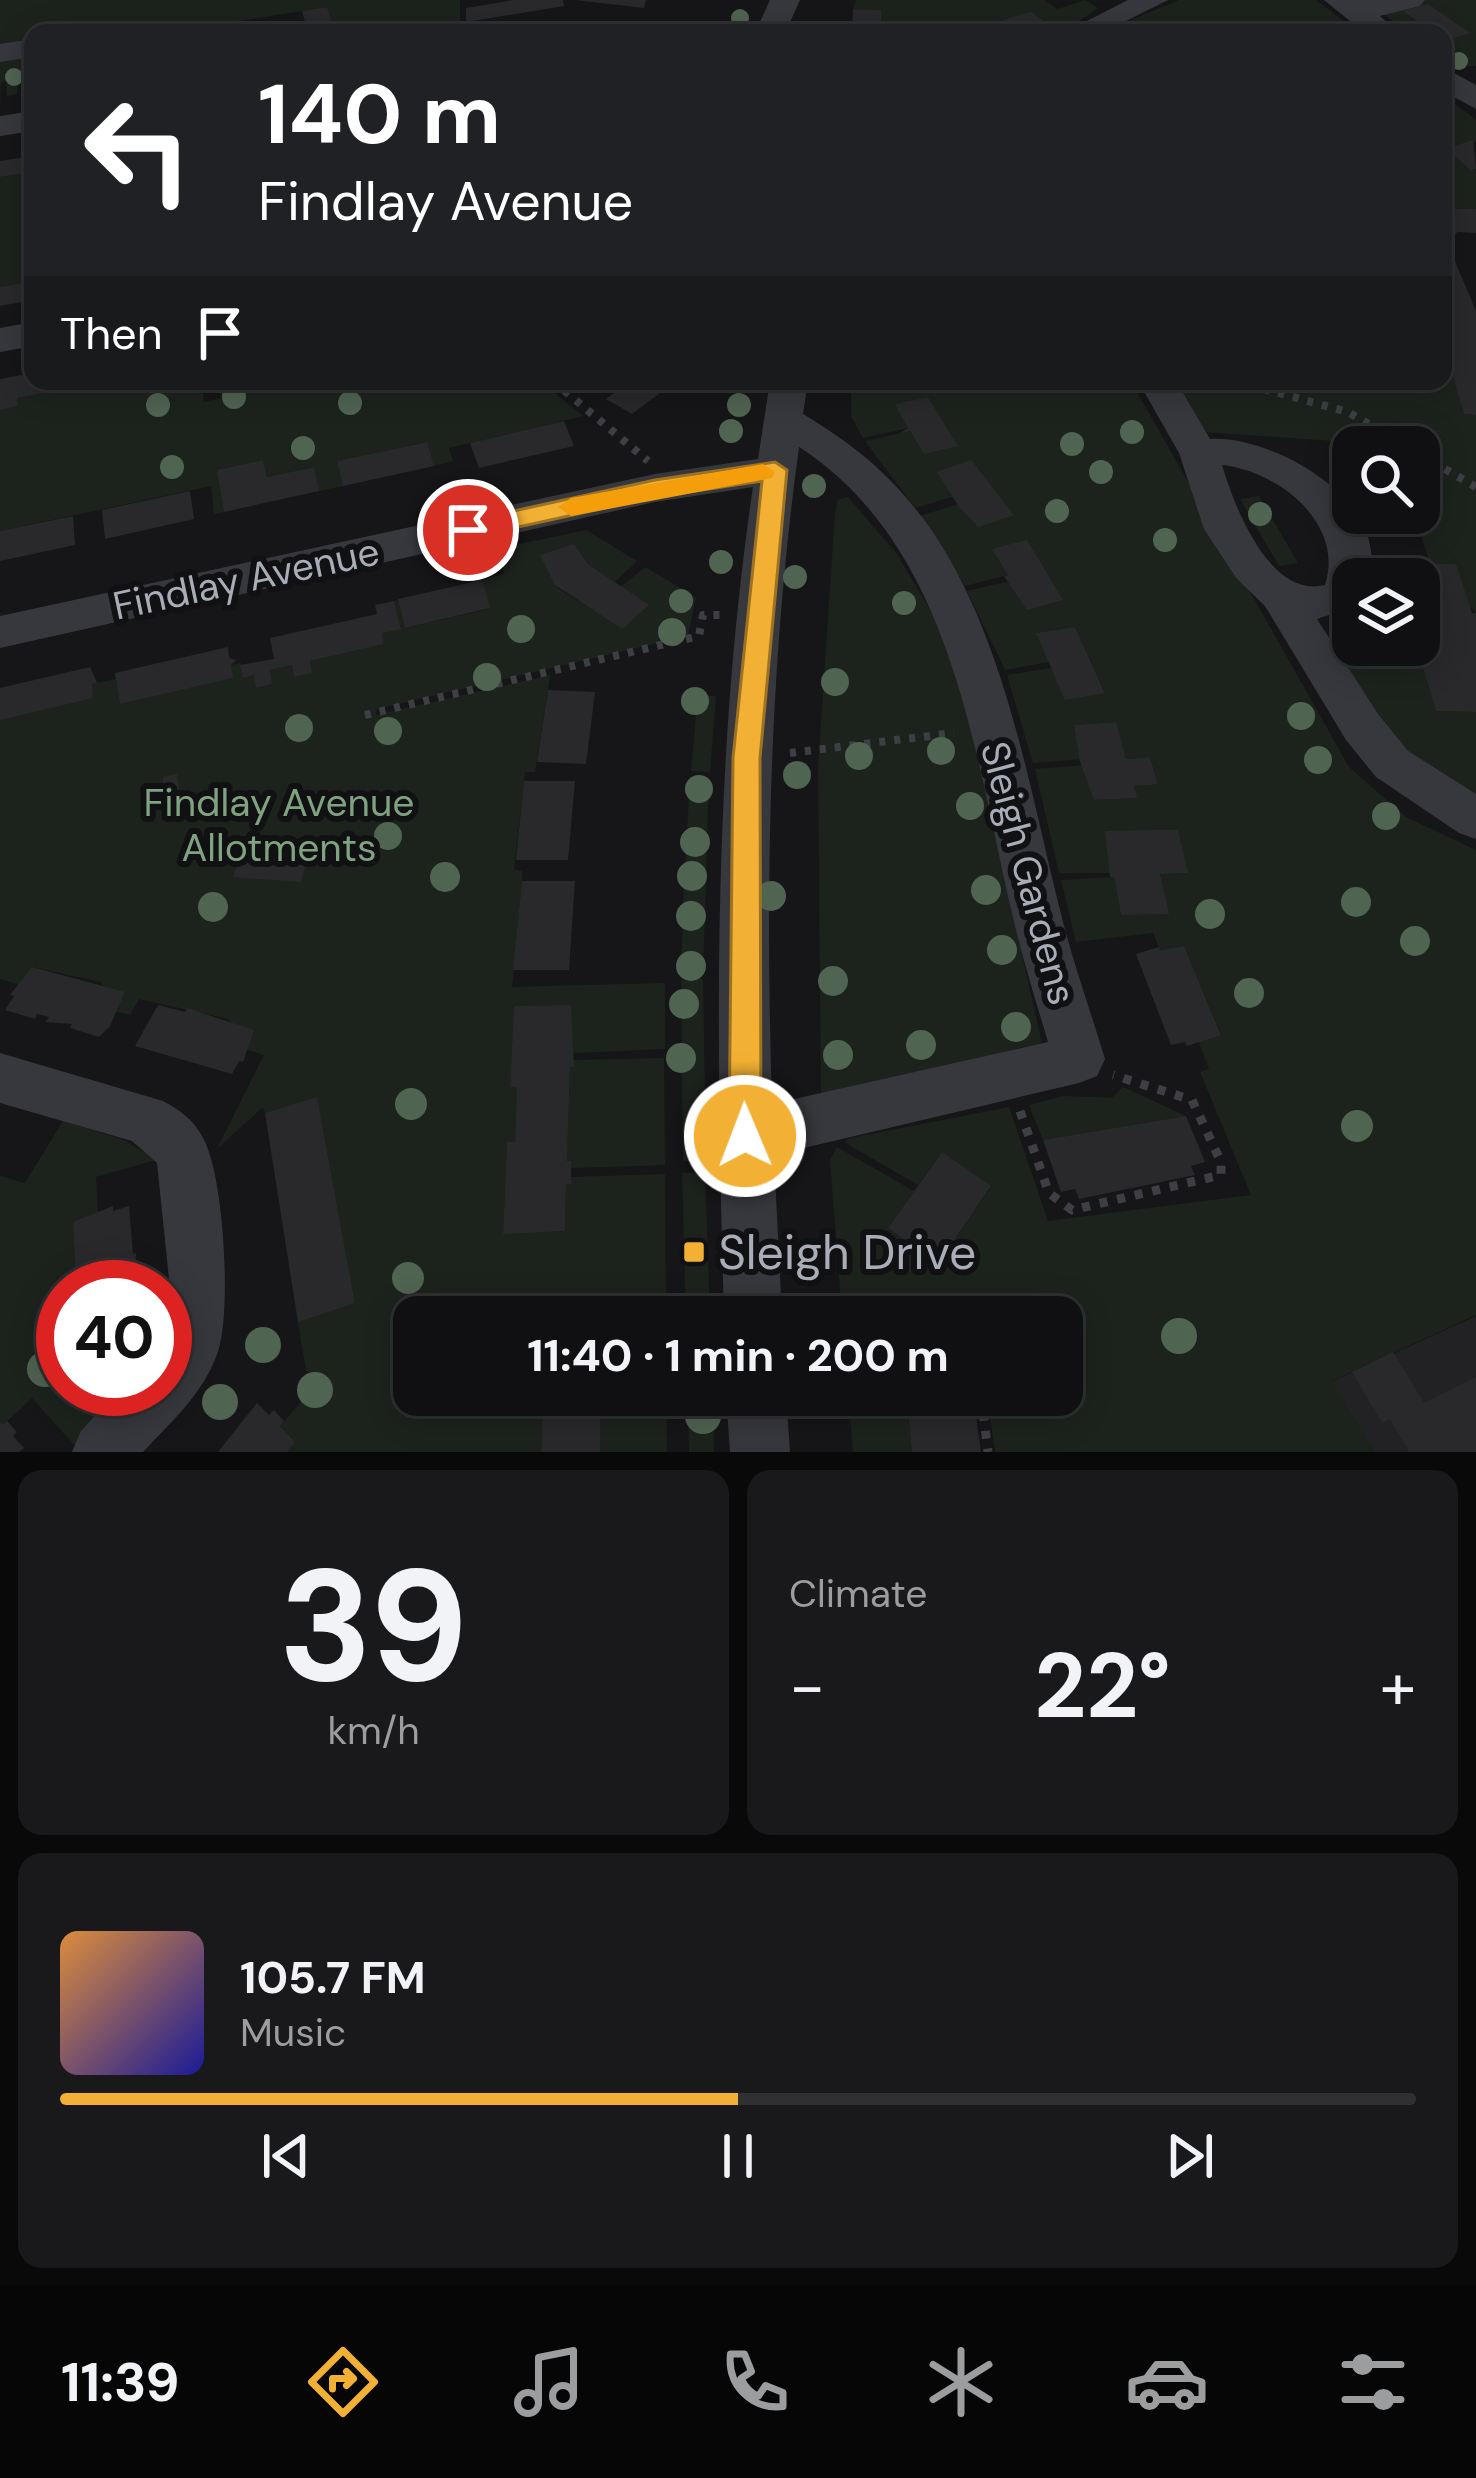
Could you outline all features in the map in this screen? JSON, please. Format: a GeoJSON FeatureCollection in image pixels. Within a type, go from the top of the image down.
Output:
{"type":"FeatureCollection","features":[{"type":"Feature","properties":{"kind":"street"},"geometry":{"type":"LineString","coordinates":[[1102,24],[1154,0]]}},
{"type":"Feature","properties":{"kind":"street"},"geometry":{"type":"LineString","coordinates":[[1348,6],[1410,0]]}},
{"type":"Feature","properties":{"kind":"street"},"geometry":{"type":"LineString","coordinates":[[1456,78],[1476,100]]}},
{"type":"Feature","properties":{"kind":"street"},"geometry":{"type":"LineString","coordinates":[[1162,390],[1199,453],[1218,519],[1238,550],[1280,595],[1362,727],[1392,764],[1476,819]]}},
{"type":"Feature","properties":{"kind":"street"},"geometry":{"type":"LineString","coordinates":[[752,1296],[745,1136],[746,758],[758,615],[786,400]]}},
{"type":"Feature","properties":{"kind":"street","name":"Sleigh Gardens"},"geometry":{"type":"LineString","coordinates":[[745,1136],[1078,1059],[958,620],[919,548],[839,451],[786,400]]}},
{"type":"Feature","properties":{"kind":"street"},"geometry":{"type":"LineString","coordinates":[[1199,453],[1230,450],[1280,468],[1314,492],[1339,523],[1349,561],[1342,595],[1316,603],[1280,595]]}},
{"type":"Feature","properties":{"kind":"street","name":"Findlay Avenue"},"geometry":{"type":"LineString","coordinates":[[0,632],[655,488],[775,470]]}},
{"type":"Feature","properties":{"kind":"street"},"geometry":{"type":"LineString","coordinates":[[0,1078],[144,1119],[164,1130],[182,1153],[200,1310],[192,1340]]}},
{"type":"Feature","properties":{"kind":"street"},"geometry":{"type":"LineString","coordinates":[[102,1452],[136,1416]]}},
{"type":"Feature","properties":{"kind":"street"},"geometry":{"type":"LineString","coordinates":[[757,1416],[760,1452]]}},
{"type":"Feature","properties":{"kind":"path"},"geometry":{"type":"LineString","coordinates":[[564,390],[647,458],[655,488]]}},
{"type":"Feature","properties":{"kind":"path"},"geometry":{"type":"LineString","coordinates":[[1268,390],[1348,412],[1372,426]]}},
{"type":"Feature","properties":{"kind":"path"},"geometry":{"type":"LineString","coordinates":[[1440,466],[1476,487]]}},
{"type":"Feature","properties":{"kind":"path"},"geometry":{"type":"LineString","coordinates":[[364,715],[699,636],[703,615],[758,615]]}},
{"type":"Feature","properties":{"kind":"path"},"geometry":{"type":"LineString","coordinates":[[746,758],[991,728]]}},
{"type":"Feature","properties":{"kind":"path"},"geometry":{"type":"LineString","coordinates":[[1007,1076],[1049,1193],[1061,1205],[1072,1210],[1221,1175],[1221,1162],[1192,1100],[1135,1085],[1078,1059]]}},
{"type":"Feature","properties":{"kind":"path"},"geometry":{"type":"LineString","coordinates":[[984,1416],[988,1452]]}},
{"type":"Feature","properties":{"kind":"shaded area"},"geometry":{"type":"Polygon","coordinates":[[[1476,1316],[1476,1452],[1374,1452],[1331,1382],[1476,1316]]]}},
{"type":"Feature","properties":{"kind":"green space"},"geometry":{"type":"Polygon","coordinates":[[[0,0],[460,0],[460,24],[332,24],[327,7],[219,24],[24,24],[24,78],[17,79],[17,94],[7,96],[6,81],[1,82],[0,113],[0,0]]]}},
{"type":"Feature","properties":{"kind":"green space"},"geometry":{"type":"Polygon","coordinates":[[[856,0],[1044,0],[1058,9],[1085,0],[1098,8],[1075,24],[1004,20],[1007,24],[881,24],[881,10],[853,9],[856,0]]]}},
{"type":"Feature","properties":{"kind":"green space"},"geometry":{"type":"Polygon","coordinates":[[[1179,0],[1316,0],[1348,24],[1127,24],[1179,0]]]}},
{"type":"Feature","properties":{"kind":"green space"},"geometry":{"type":"Polygon","coordinates":[[[1426,0],[1476,0],[1476,66],[1452,63],[1452,37],[1468,34],[1452,24],[1405,11],[1420,23],[1397,24],[1382,13],[1426,0]]]}},
{"type":"Feature","properties":{"kind":"green space"},"geometry":{"type":"Polygon","coordinates":[[[1452,102],[1476,120],[1476,142],[1452,148],[1452,102]]]}},
{"type":"Feature","properties":{"kind":"green space"},"geometry":{"type":"Polygon","coordinates":[[[1452,153],[1476,171],[1476,209],[1452,209],[1452,153]]]}},
{"type":"Feature","properties":{"kind":"green space"},"geometry":{"type":"Polygon","coordinates":[[[24,173],[24,283],[0,287],[0,177],[24,173]]]}},
{"type":"Feature","properties":{"kind":"green space"},"geometry":{"type":"Polygon","coordinates":[[[1452,374],[1464,414],[1476,415],[1476,613],[1440,575],[1440,558],[1428,558],[1421,534],[1440,534],[1440,426],[1332,426],[1332,441],[1204,432],[1179,390],[1452,390],[1452,374]]]}},
{"type":"Feature","properties":{"kind":"green space"},"geometry":{"type":"Polygon","coordinates":[[[61,390],[202,390],[204,402],[221,398],[220,390],[551,390],[583,416],[449,448],[453,461],[434,466],[426,442],[338,461],[343,486],[319,491],[313,467],[267,477],[263,460],[218,470],[224,512],[214,514],[211,486],[0,531],[0,410],[18,406],[17,398],[61,390]]]}},
{"type":"Feature","properties":{"kind":"green space"},"geometry":{"type":"Polygon","coordinates":[[[851,390],[1136,390],[1349,767],[1406,817],[1476,850],[1476,1315],[1332,1381],[1374,1452],[995,1452],[990,1416],[1083,1416],[1083,1296],[840,1296],[830,1160],[837,1147],[914,1191],[888,1228],[938,1264],[991,1187],[942,1152],[918,1185],[844,1142],[851,1138],[1009,1107],[1048,1221],[1251,1195],[1200,1072],[1209,1069],[1198,1040],[1221,1034],[1184,946],[1160,950],[1153,933],[1076,942],[1061,880],[1114,877],[1121,915],[1168,913],[1160,874],[1187,873],[1059,873],[1035,769],[1085,765],[1095,800],[1136,798],[1134,786],[1158,783],[1150,757],[1126,759],[1115,722],[1075,725],[1083,759],[1033,763],[1007,675],[1051,668],[1105,692],[1075,627],[1037,633],[1049,662],[1005,670],[967,591],[1010,581],[1027,609],[1062,599],[993,549],[1008,575],[965,586],[920,516],[961,503],[1013,514],[971,461],[955,496],[915,508],[865,441],[910,431],[924,454],[957,445],[928,397],[896,404],[908,428],[863,438],[851,416],[851,390]]]}},
{"type":"Feature","properties":{"kind":"green space"},"geometry":{"type":"Polygon","coordinates":[[[1259,496],[1298,563],[1279,566],[1240,499],[1259,496]]]}},
{"type":"Feature","properties":{"kind":"green space"},"geometry":{"type":"Polygon","coordinates":[[[848,497],[897,554],[938,624],[962,689],[1042,1043],[821,1095],[818,768],[835,513],[838,500],[848,497]]]}},
{"type":"Feature","properties":{"kind":"green space","name":"Findlay Avenue Allotments"},"geometry":{"type":"Polygon","coordinates":[[[586,530],[637,561],[615,582],[588,564],[574,544],[541,555],[559,589],[622,628],[648,605],[621,587],[645,567],[696,597],[688,636],[377,709],[376,715],[550,675],[535,772],[525,772],[514,870],[522,871],[522,881],[512,987],[665,983],[665,1049],[574,1053],[571,1005],[514,1007],[510,1087],[517,1087],[515,1142],[507,1143],[503,1233],[565,1231],[566,1184],[571,1177],[665,1174],[666,1296],[393,1296],[393,1416],[542,1416],[541,1452],[287,1452],[295,1442],[280,1426],[323,1377],[306,1371],[298,1322],[355,1303],[317,1098],[265,1113],[263,1107],[217,1149],[264,1055],[245,1049],[228,1019],[139,999],[130,1015],[117,1012],[101,982],[32,967],[21,985],[0,979],[0,717],[93,698],[92,684],[116,679],[120,704],[232,678],[231,665],[241,663],[243,678],[254,675],[257,688],[272,684],[270,670],[292,665],[294,677],[311,673],[310,661],[384,644],[382,633],[401,628],[394,601],[399,600],[405,628],[489,609],[482,580],[504,574],[496,549],[586,530]]]}},
{"type":"Feature","properties":{"kind":"green space"},"geometry":{"type":"Polygon","coordinates":[[[1341,666],[1422,666],[1436,711],[1476,712],[1476,803],[1413,767],[1341,666]]]}},
{"type":"Feature","properties":{"kind":"green space"},"geometry":{"type":"Polygon","coordinates":[[[698,695],[716,696],[710,772],[691,771],[698,695]]]}},
{"type":"Feature","properties":{"kind":"green space"},"geometry":{"type":"Polygon","coordinates":[[[690,778],[709,778],[706,869],[685,869],[690,778]]]}},
{"type":"Feature","properties":{"kind":"green space"},"geometry":{"type":"Polygon","coordinates":[[[684,878],[706,879],[703,971],[681,971],[684,878]]]}},
{"type":"Feature","properties":{"kind":"green space"},"geometry":{"type":"Polygon","coordinates":[[[703,979],[706,1161],[683,1161],[681,980],[703,979]]]}},
{"type":"Feature","properties":{"kind":"green space"},"geometry":{"type":"Polygon","coordinates":[[[664,1058],[665,1165],[571,1168],[567,1161],[574,1060],[664,1058]]]}},
{"type":"Feature","properties":{"kind":"green space"},"geometry":{"type":"Polygon","coordinates":[[[1123,1087],[1186,1116],[1043,1140],[1029,1105],[1064,1096],[1112,1098],[1123,1087]]]}},
{"type":"Feature","properties":{"kind":"green space"},"geometry":{"type":"Polygon","coordinates":[[[63,1121],[124,1140],[156,1160],[96,1177],[98,1215],[73,1222],[75,1260],[36,1260],[36,1402],[32,1398],[3,1425],[0,1176],[25,1183],[63,1121]]]}},
{"type":"Feature","properties":{"kind":"green space"},"geometry":{"type":"Polygon","coordinates":[[[705,1172],[709,1296],[685,1296],[682,1173],[705,1172]]]}},
{"type":"Feature","properties":{"kind":"green space"},"geometry":{"type":"Polygon","coordinates":[[[48,1416],[110,1416],[77,1448],[48,1416]]]}},
{"type":"Feature","properties":{"kind":"green space"},"geometry":{"type":"Polygon","coordinates":[[[601,1416],[666,1416],[667,1452],[600,1452],[601,1416]]]}},
{"type":"Feature","properties":{"kind":"green space"},"geometry":{"type":"Polygon","coordinates":[[[688,1416],[713,1416],[714,1452],[689,1452],[688,1416]]]}},
{"type":"Feature","properties":{"kind":"green space"},"geometry":{"type":"Polygon","coordinates":[[[850,1416],[908,1416],[912,1452],[853,1452],[850,1416]]]}},
{"type":"Feature","properties":{"kind":"building"},"geometry":{"type":"Polygon","coordinates":[[[514,0],[563,0],[564,6],[466,22],[466,8],[514,0]]]}},
{"type":"Feature","properties":{"kind":"building"},"geometry":{"type":"Polygon","coordinates":[[[575,0],[646,0],[644,8],[575,0]]]}},
{"type":"Feature","properties":{"kind":"building"},"geometry":{"type":"Polygon","coordinates":[[[1428,4],[1470,33],[1452,39],[1452,24],[1421,24],[1403,11],[1428,4]]]}},
{"type":"Feature","properties":{"kind":"building"},"geometry":{"type":"Polygon","coordinates":[[[327,7],[332,24],[306,24],[302,11],[327,7]]]}},
{"type":"Feature","properties":{"kind":"building"},"geometry":{"type":"Polygon","coordinates":[[[853,9],[881,10],[881,24],[852,24],[853,9]]]}},
{"type":"Feature","properties":{"kind":"building"},"geometry":{"type":"Polygon","coordinates":[[[1031,12],[1047,24],[1007,24],[1003,20],[1031,12]]]}},
{"type":"Feature","properties":{"kind":"building"},"geometry":{"type":"Polygon","coordinates":[[[1473,140],[1476,169],[1472,171],[1452,154],[1452,147],[1473,140]]]}},
{"type":"Feature","properties":{"kind":"building"},"geometry":{"type":"Polygon","coordinates":[[[24,157],[24,173],[0,177],[0,161],[24,157]]]}},
{"type":"Feature","properties":{"kind":"building"},"geometry":{"type":"Polygon","coordinates":[[[1452,209],[1476,209],[1476,233],[1452,236],[1452,209]]]}},
{"type":"Feature","properties":{"kind":"building"},"geometry":{"type":"Polygon","coordinates":[[[1452,254],[1476,311],[1476,415],[1464,414],[1452,374],[1452,254]]]}},
{"type":"Feature","properties":{"kind":"building"},"geometry":{"type":"Polygon","coordinates":[[[24,283],[24,302],[0,306],[0,287],[24,283]]]}},
{"type":"Feature","properties":{"kind":"building"},"geometry":{"type":"Polygon","coordinates":[[[24,375],[24,390],[61,390],[17,398],[18,406],[0,410],[0,379],[24,375]]]}},
{"type":"Feature","properties":{"kind":"building"},"geometry":{"type":"Polygon","coordinates":[[[618,390],[664,390],[632,414],[606,399],[618,390]]]}},
{"type":"Feature","properties":{"kind":"building"},"geometry":{"type":"Polygon","coordinates":[[[928,397],[958,446],[924,454],[910,431],[899,434],[908,428],[895,404],[928,397]]]}},
{"type":"Feature","properties":{"kind":"building"},"geometry":{"type":"Polygon","coordinates":[[[564,421],[574,446],[479,468],[470,443],[564,421]]]}},
{"type":"Feature","properties":{"kind":"building"},"geometry":{"type":"Polygon","coordinates":[[[427,442],[434,466],[343,486],[337,461],[427,442]]]}},
{"type":"Feature","properties":{"kind":"building"},"geometry":{"type":"Polygon","coordinates":[[[263,460],[267,477],[314,467],[319,491],[224,512],[217,470],[263,460]]]}},
{"type":"Feature","properties":{"kind":"building"},"geometry":{"type":"Polygon","coordinates":[[[971,460],[1014,515],[978,527],[957,504],[937,472],[971,460]]]}},
{"type":"Feature","properties":{"kind":"building"},"geometry":{"type":"Polygon","coordinates":[[[190,491],[194,519],[105,539],[102,510],[190,491]]]}},
{"type":"Feature","properties":{"kind":"building"},"geometry":{"type":"Polygon","coordinates":[[[73,516],[75,545],[0,561],[0,531],[73,516]]]}},
{"type":"Feature","properties":{"kind":"building"},"geometry":{"type":"Polygon","coordinates":[[[1027,540],[1063,600],[1027,610],[992,549],[1027,540]]]}},
{"type":"Feature","properties":{"kind":"building"},"geometry":{"type":"Polygon","coordinates":[[[574,544],[588,564],[649,605],[622,629],[555,585],[540,555],[574,544]]]}},
{"type":"Feature","properties":{"kind":"building"},"geometry":{"type":"Polygon","coordinates":[[[1440,564],[1456,564],[1472,613],[1476,613],[1476,712],[1436,711],[1422,666],[1440,666],[1440,564]]]}},
{"type":"Feature","properties":{"kind":"building"},"geometry":{"type":"Polygon","coordinates":[[[482,580],[490,608],[405,628],[398,599],[482,580]]]}},
{"type":"Feature","properties":{"kind":"building"},"geometry":{"type":"Polygon","coordinates":[[[394,601],[401,629],[382,633],[384,644],[310,661],[312,673],[294,677],[292,665],[270,670],[272,684],[256,688],[254,675],[243,678],[240,665],[274,659],[270,638],[377,614],[375,605],[394,601]]]}},
{"type":"Feature","properties":{"kind":"building"},"geometry":{"type":"Polygon","coordinates":[[[1075,627],[1105,693],[1065,700],[1036,633],[1075,627]]]}},
{"type":"Feature","properties":{"kind":"building"},"geometry":{"type":"Polygon","coordinates":[[[228,647],[229,658],[236,660],[231,665],[233,678],[120,704],[115,673],[228,647]]]}},
{"type":"Feature","properties":{"kind":"building"},"geometry":{"type":"Polygon","coordinates":[[[90,667],[97,683],[92,684],[93,698],[0,720],[0,688],[90,667]]]}},
{"type":"Feature","properties":{"kind":"building"},"geometry":{"type":"Polygon","coordinates":[[[548,690],[595,692],[586,764],[537,762],[548,690]]]}},
{"type":"Feature","properties":{"kind":"building"},"geometry":{"type":"Polygon","coordinates":[[[1116,722],[1126,759],[1150,757],[1158,784],[1134,786],[1137,798],[1094,800],[1080,762],[1074,725],[1116,722]]]}},
{"type":"Feature","properties":{"kind":"building"},"geometry":{"type":"Polygon","coordinates":[[[177,774],[182,812],[162,815],[163,777],[177,774]]]}},
{"type":"Feature","properties":{"kind":"building"},"geometry":{"type":"Polygon","coordinates":[[[524,781],[575,781],[568,860],[516,860],[524,781]]]}},
{"type":"Feature","properties":{"kind":"building"},"geometry":{"type":"Polygon","coordinates":[[[1178,830],[1188,873],[1160,874],[1169,914],[1121,915],[1114,877],[1110,877],[1105,831],[1178,830]]]}},
{"type":"Feature","properties":{"kind":"building"},"geometry":{"type":"Polygon","coordinates":[[[244,843],[310,847],[301,882],[233,877],[244,843]]]}},
{"type":"Feature","properties":{"kind":"building"},"geometry":{"type":"Polygon","coordinates":[[[522,881],[575,881],[569,970],[513,970],[522,881]]]}},
{"type":"Feature","properties":{"kind":"building"},"geometry":{"type":"Polygon","coordinates":[[[1184,946],[1221,1035],[1187,1046],[1185,1042],[1171,1045],[1136,954],[1184,946]]]}},
{"type":"Feature","properties":{"kind":"building"},"geometry":{"type":"Polygon","coordinates":[[[32,967],[125,992],[110,1026],[99,1037],[70,1028],[72,1024],[46,1022],[49,1017],[37,1014],[35,1019],[5,1010],[14,996],[10,995],[32,967]]]}},
{"type":"Feature","properties":{"kind":"building"},"geometry":{"type":"Polygon","coordinates":[[[158,1005],[185,1012],[187,1008],[254,1030],[243,1062],[239,1061],[232,1074],[135,1046],[158,1005]]]}},
{"type":"Feature","properties":{"kind":"building"},"geometry":{"type":"Polygon","coordinates":[[[571,1005],[574,1067],[570,1067],[567,1161],[571,1161],[571,1184],[566,1184],[565,1231],[503,1234],[507,1142],[515,1142],[517,1087],[510,1087],[514,1006],[571,1005]]]}},
{"type":"Feature","properties":{"kind":"building"},"geometry":{"type":"Polygon","coordinates":[[[317,1097],[355,1303],[298,1322],[265,1113],[317,1097]]]}},
{"type":"Feature","properties":{"kind":"building"},"geometry":{"type":"Polygon","coordinates":[[[1186,1116],[1205,1162],[1191,1166],[1195,1175],[1079,1199],[1075,1189],[1061,1192],[1043,1140],[1186,1116]]]}},
{"type":"Feature","properties":{"kind":"building"},"geometry":{"type":"Polygon","coordinates":[[[942,1152],[991,1186],[938,1264],[888,1228],[942,1152]]]}},
{"type":"Feature","properties":{"kind":"building"},"geometry":{"type":"Polygon","coordinates":[[[113,1206],[113,1211],[129,1206],[136,1260],[75,1260],[73,1222],[113,1206]]]}},
{"type":"Feature","properties":{"kind":"building"},"geometry":{"type":"Polygon","coordinates":[[[1393,1352],[1424,1403],[1476,1377],[1476,1452],[1409,1452],[1390,1419],[1382,1423],[1352,1372],[1393,1352]]]}},
{"type":"Feature","properties":{"kind":"building"},"geometry":{"type":"Polygon","coordinates":[[[257,1403],[269,1415],[274,1410],[284,1421],[280,1426],[295,1442],[287,1452],[218,1452],[257,1403]]]}},
{"type":"Feature","properties":{"kind":"building"},"geometry":{"type":"Polygon","coordinates":[[[542,1416],[601,1416],[600,1452],[541,1452],[542,1416]]]}},
{"type":"Feature","properties":{"kind":"building"},"geometry":{"type":"Polygon","coordinates":[[[908,1416],[976,1416],[981,1452],[912,1452],[908,1416]]]}},
{"type":"Feature","properties":{"kind":"building"},"geometry":{"type":"Polygon","coordinates":[[[0,1421],[3,1425],[7,1421],[17,1432],[13,1436],[24,1448],[19,1452],[0,1452],[0,1421]]]}},
{"type":"Feature","properties":{"kind":"slow traffic"},"geometry":{"type":"LineString","coordinates":[[571,507],[655,488],[763,472]]}},
{"type":"Feature","properties":{"kind":"place","name":"Sleigh Drive"},"geometry":{"type":"Point","coordinates":[694,1252]}},
{"type":"Feature","properties":{"kind":"route"},"geometry":{"type":"LineString","coordinates":[[468,530],[655,488],[775,470],[746,758],[745,1136]]}}]}
